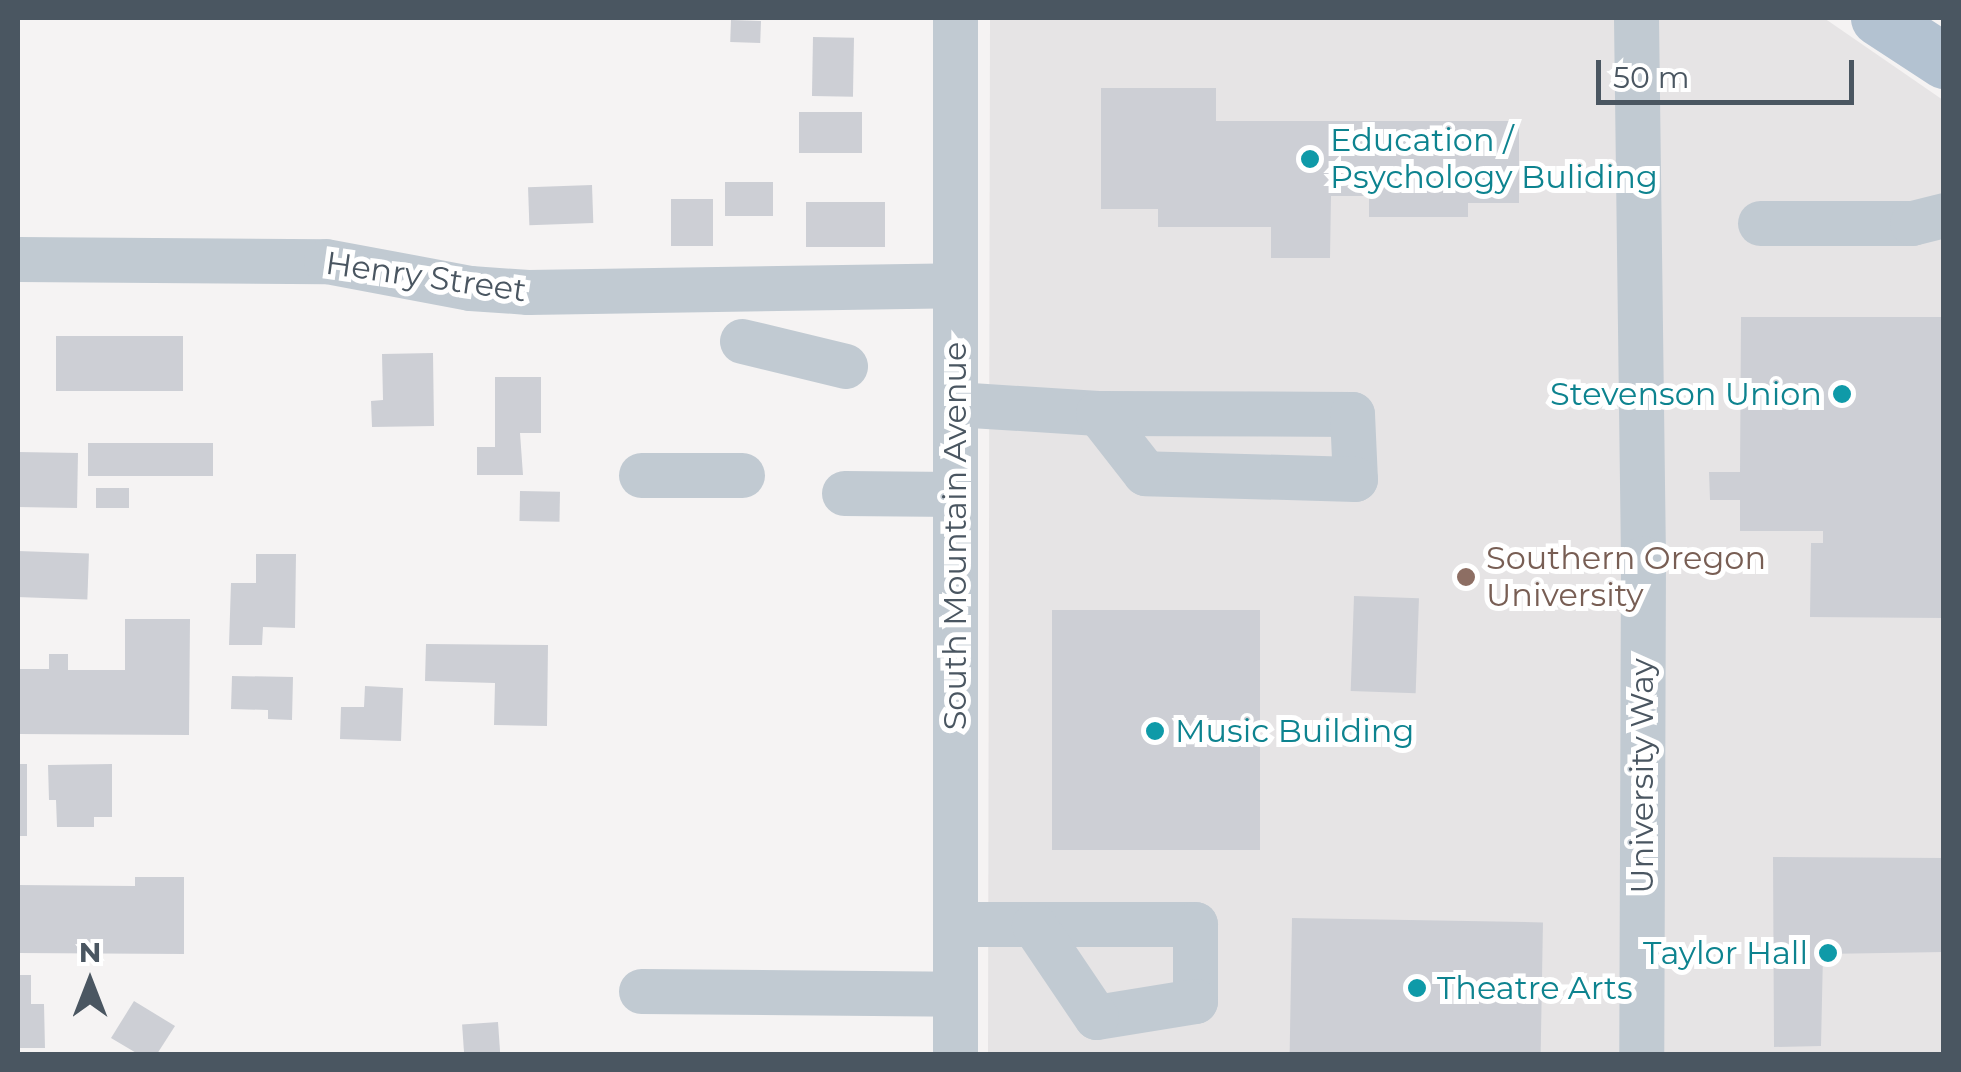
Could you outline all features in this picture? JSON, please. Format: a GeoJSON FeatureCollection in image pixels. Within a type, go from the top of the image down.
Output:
{"type":"FeatureCollection","features":[{"type":"Feature","properties":{"kind":"main road"},"geometry":{"type":"LineString","coordinates":[[1878,18],[1944,61]]}},
{"type":"Feature","properties":{"kind":"street","name":"South Mountain Avenue"},"geometry":{"type":"LineString","coordinates":[[955,18],[955,1054]]}},
{"type":"Feature","properties":{"kind":"street","name":"University Way"},"geometry":{"type":"LineString","coordinates":[[1636,18],[1643,558],[1641,1054]]}},
{"type":"Feature","properties":{"kind":"street"},"geometry":{"type":"LineString","coordinates":[[1760,223],[1912,223],[1944,215]]}},
{"type":"Feature","properties":{"kind":"street","name":"Henry Street"},"geometry":{"type":"LineString","coordinates":[[18,259],[326,261],[470,288],[528,292],[955,286]]}},
{"type":"Feature","properties":{"kind":"street"},"geometry":{"type":"LineString","coordinates":[[742,341],[845,366]]}},
{"type":"Feature","properties":{"kind":"street"},"geometry":{"type":"LineString","coordinates":[[954,404],[1098,413],[1352,414],[1355,479],[1145,473],[1098,413]]}},
{"type":"Feature","properties":{"kind":"street"},"geometry":{"type":"LineString","coordinates":[[641,474],[742,475]]}},
{"type":"Feature","properties":{"kind":"street"},"geometry":{"type":"LineString","coordinates":[[844,493],[954,494]]}},
{"type":"Feature","properties":{"kind":"street"},"geometry":{"type":"LineString","coordinates":[[955,924],[1034,925]]}},
{"type":"Feature","properties":{"kind":"street"},"geometry":{"type":"LineString","coordinates":[[641,991],[955,994]]}},
{"type":"Feature","properties":{"kind":"shaded area","name":"Southern Oregon University"},"geometry":{"type":"Polygon","coordinates":[[[990,18],[1824,18],[1943,100],[1943,1054],[988,1054],[990,18]]]}},
{"type":"Feature","properties":{"kind":"building"},"geometry":{"type":"Polygon","coordinates":[[[731,20],[761,21],[760,43],[730,42],[731,20]]]}},
{"type":"Feature","properties":{"kind":"building"},"geometry":{"type":"Polygon","coordinates":[[[813,37],[854,38],[853,97],[812,96],[813,37]]]}},
{"type":"Feature","properties":{"kind":"building","name":"Education / Psychology Buliding"},"geometry":{"type":"Polygon","coordinates":[[[1101,88],[1216,88],[1216,121],[1519,121],[1519,203],[1468,203],[1468,217],[1369,217],[1369,196],[1331,196],[1330,258],[1271,258],[1271,227],[1158,227],[1158,209],[1101,209],[1101,88]]]}},
{"type":"Feature","properties":{"kind":"building"},"geometry":{"type":"Polygon","coordinates":[[[799,112],[862,112],[862,153],[799,153],[799,112]]]}},
{"type":"Feature","properties":{"kind":"building"},"geometry":{"type":"Polygon","coordinates":[[[725,182],[773,182],[773,216],[725,216],[725,182]]]}},
{"type":"Feature","properties":{"kind":"building"},"geometry":{"type":"Polygon","coordinates":[[[592,185],[593,223],[529,225],[528,187],[592,185]]]}},
{"type":"Feature","properties":{"kind":"building"},"geometry":{"type":"Polygon","coordinates":[[[671,199],[713,199],[713,246],[671,246],[671,199]]]}},
{"type":"Feature","properties":{"kind":"building"},"geometry":{"type":"Polygon","coordinates":[[[806,202],[885,202],[885,247],[806,247],[806,202]]]}},
{"type":"Feature","properties":{"kind":"building","name":"Stevenson Union"},"geometry":{"type":"Polygon","coordinates":[[[1741,317],[1944,317],[1944,618],[1810,617],[1811,543],[1823,543],[1823,531],[1740,531],[1740,500],[1710,500],[1709,472],[1740,472],[1741,317]]]}},
{"type":"Feature","properties":{"kind":"building"},"geometry":{"type":"Polygon","coordinates":[[[56,336],[183,336],[183,391],[56,391],[56,336]]]}},
{"type":"Feature","properties":{"kind":"building"},"geometry":{"type":"Polygon","coordinates":[[[433,353],[434,426],[372,427],[371,401],[383,400],[382,354],[433,353]]]}},
{"type":"Feature","properties":{"kind":"building"},"geometry":{"type":"Polygon","coordinates":[[[495,377],[541,377],[541,433],[520,433],[523,475],[477,475],[477,447],[495,447],[495,377]]]}},
{"type":"Feature","properties":{"kind":"building"},"geometry":{"type":"Polygon","coordinates":[[[88,443],[213,443],[213,476],[88,476],[88,443]]]}},
{"type":"Feature","properties":{"kind":"building"},"geometry":{"type":"Polygon","coordinates":[[[18,452],[78,453],[77,508],[18,507],[18,452]]]}},
{"type":"Feature","properties":{"kind":"building"},"geometry":{"type":"Polygon","coordinates":[[[96,488],[129,488],[129,508],[96,508],[96,488]]]}},
{"type":"Feature","properties":{"kind":"building"},"geometry":{"type":"Polygon","coordinates":[[[520,491],[560,492],[559,522],[519,521],[520,491]]]}},
{"type":"Feature","properties":{"kind":"building"},"geometry":{"type":"Polygon","coordinates":[[[18,551],[89,553],[87,599],[18,597],[18,551]]]}},
{"type":"Feature","properties":{"kind":"building"},"geometry":{"type":"Polygon","coordinates":[[[256,554],[296,554],[295,628],[263,627],[262,645],[229,645],[231,583],[256,583],[256,554]]]}},
{"type":"Feature","properties":{"kind":"building"},"geometry":{"type":"Polygon","coordinates":[[[1354,596],[1419,598],[1416,693],[1351,691],[1354,596]]]}},
{"type":"Feature","properties":{"kind":"building","name":"Music Building"},"geometry":{"type":"Polygon","coordinates":[[[1052,610],[1260,610],[1260,850],[1052,850],[1052,610]]]}},
{"type":"Feature","properties":{"kind":"building"},"geometry":{"type":"Polygon","coordinates":[[[125,619],[190,619],[189,735],[18,734],[18,669],[49,669],[49,654],[68,654],[68,670],[125,670],[125,619]]]}},
{"type":"Feature","properties":{"kind":"building"},"geometry":{"type":"Polygon","coordinates":[[[426,644],[548,645],[547,726],[494,725],[495,683],[425,681],[426,644]]]}},
{"type":"Feature","properties":{"kind":"building"},"geometry":{"type":"Polygon","coordinates":[[[232,676],[293,677],[292,720],[268,719],[268,710],[231,709],[232,676]]]}},
{"type":"Feature","properties":{"kind":"building"},"geometry":{"type":"Polygon","coordinates":[[[365,686],[403,688],[401,741],[340,739],[341,707],[364,707],[365,686]]]}},
{"type":"Feature","properties":{"kind":"building"},"geometry":{"type":"Polygon","coordinates":[[[18,764],[27,764],[27,836],[18,836],[18,764]]]}},
{"type":"Feature","properties":{"kind":"building"},"geometry":{"type":"Polygon","coordinates":[[[112,764],[112,817],[94,817],[94,827],[57,827],[56,800],[49,800],[48,765],[112,764]]]}},
{"type":"Feature","properties":{"kind":"building","name":"Taylor Hall"},"geometry":{"type":"Polygon","coordinates":[[[1773,857],[1944,858],[1944,952],[1823,954],[1821,1046],[1774,1047],[1773,857]]]}},
{"type":"Feature","properties":{"kind":"building"},"geometry":{"type":"Polygon","coordinates":[[[135,877],[184,877],[184,954],[18,953],[18,885],[135,886],[135,877]]]}},
{"type":"Feature","properties":{"kind":"building","name":"Theatre Arts"},"geometry":{"type":"Polygon","coordinates":[[[1292,918],[1543,922],[1541,1054],[1290,1054],[1292,918]]]}},
{"type":"Feature","properties":{"kind":"building"},"geometry":{"type":"Polygon","coordinates":[[[18,975],[31,975],[31,1004],[44,1004],[45,1048],[18,1048],[18,975]]]}},
{"type":"Feature","properties":{"kind":"building"},"geometry":{"type":"Polygon","coordinates":[[[134,1001],[175,1026],[157,1054],[138,1054],[111,1038],[134,1001]]]}},
{"type":"Feature","properties":{"kind":"building"},"geometry":{"type":"Polygon","coordinates":[[[498,1022],[500,1054],[464,1054],[462,1025],[498,1022]]]}},
{"type":"Feature","properties":{"kind":"place","name":"Education / Psychology Buliding"},"geometry":{"type":"Point","coordinates":[1310,159]}},
{"type":"Feature","properties":{"kind":"place","name":"Stevenson Union"},"geometry":{"type":"Point","coordinates":[1842,394]}},
{"type":"Feature","properties":{"kind":"place","name":"Southern Oregon University"},"geometry":{"type":"Point","coordinates":[1466,577]}},
{"type":"Feature","properties":{"kind":"place","name":"Music Building"},"geometry":{"type":"Point","coordinates":[1155,731]}},
{"type":"Feature","properties":{"kind":"place","name":"Taylor Hall"},"geometry":{"type":"Point","coordinates":[1828,953]}},
{"type":"Feature","properties":{"kind":"place","name":"Theatre Arts"},"geometry":{"type":"Point","coordinates":[1417,988]}}]}
